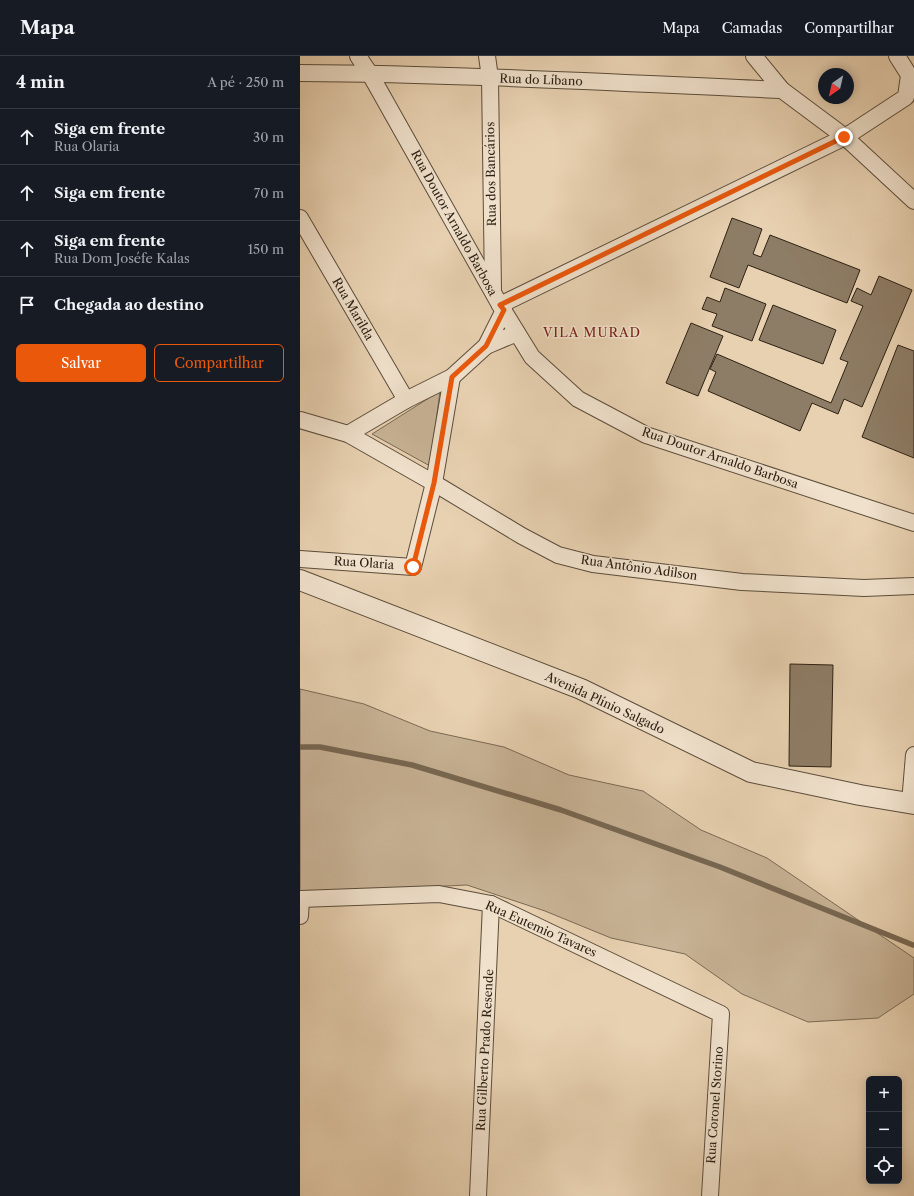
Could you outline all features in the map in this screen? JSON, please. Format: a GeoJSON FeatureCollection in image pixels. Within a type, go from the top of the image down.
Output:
{"type":"FeatureCollection","features":[{"type":"Feature","properties":{"kind":"street","name":"Rua Doutor Arnaldo Barbosa"},"geometry":{"type":"LineString","coordinates":[[358,56],[370,74],[499,302],[532,357],[578,399],[646,435],[914,523]]}},
{"type":"Feature","properties":{"kind":"street","name":"Rua dos Bancários"},"geometry":{"type":"LineString","coordinates":[[487,56],[490,78],[499,302]]}},
{"type":"Feature","properties":{"kind":"street"},"geometry":{"type":"LineString","coordinates":[[754,56],[782,90],[844,137],[914,201]]}},
{"type":"Feature","properties":{"kind":"street"},"geometry":{"type":"LineString","coordinates":[[486,346],[499,302],[844,137],[906,97],[909,75],[897,56]]}},
{"type":"Feature","properties":{"kind":"street","name":"Rua do Líbano"},"geometry":{"type":"LineString","coordinates":[[300,73],[490,78],[782,90]]}},
{"type":"Feature","properties":{"kind":"street","name":"Rua Marilda"},"geometry":{"type":"LineString","coordinates":[[300,218],[406,400]]}},
{"type":"Feature","properties":{"kind":"street"},"geometry":{"type":"LineString","coordinates":[[348,434],[406,400],[452,377],[486,346],[517,332]]}},
{"type":"Feature","properties":{"kind":"street"},"geometry":{"type":"LineString","coordinates":[[434,483],[452,377]]}},
{"type":"Feature","properties":{"kind":"street","name":"Rua Antônio Adilson"},"geometry":{"type":"LineString","coordinates":[[300,420],[348,434],[434,483],[522,536],[558,555],[593,564],[742,582],[864,588],[914,586]]}},
{"type":"Feature","properties":{"kind":"street","name":"Rua Olaria"},"geometry":{"type":"LineString","coordinates":[[300,559],[413,567],[434,483]]}},
{"type":"Feature","properties":{"kind":"street","name":"Avenida Plínio Salgado"},"geometry":{"type":"LineString","coordinates":[[300,580],[581,689],[751,772],[860,796],[912,803]]}},
{"type":"Feature","properties":{"kind":"street"},"geometry":{"type":"LineString","coordinates":[[912,803],[914,755]]}},
{"type":"Feature","properties":{"kind":"street","name":"Rua Eutemio Tavares"},"geometry":{"type":"LineString","coordinates":[[300,899],[440,894],[491,904],[721,1014]]}},
{"type":"Feature","properties":{"kind":"street"},"geometry":{"type":"LineString","coordinates":[[300,899],[300,916]]}},
{"type":"Feature","properties":{"kind":"street","name":"Rua Gilberto Prado Resende"},"geometry":{"type":"LineString","coordinates":[[478,1196],[491,904]]}},
{"type":"Feature","properties":{"kind":"street","name":"Rua Coronel Storino"},"geometry":{"type":"LineString","coordinates":[[710,1196],[721,1014]]}},
{"type":"Feature","properties":{"kind":"shaded area"},"geometry":{"type":"Polygon","coordinates":[[[440,391],[430,466],[372,434],[440,391]]]}},
{"type":"Feature","properties":{"kind":"shaded area"},"geometry":{"type":"Polygon","coordinates":[[[300,689],[364,704],[430,731],[504,747],[569,775],[643,791],[701,830],[767,858],[914,958],[914,994],[878,1018],[808,1022],[742,994],[685,954],[611,938],[545,911],[467,885],[300,893],[300,689]]]}},
{"type":"Feature","properties":{"kind":"building"},"geometry":{"type":"Polygon","coordinates":[[[732,218],[762,229],[753,254],[761,257],[770,235],[860,270],[847,303],[748,265],[739,288],[710,277],[732,218]]]}},
{"type":"Feature","properties":{"kind":"building"},"geometry":{"type":"Polygon","coordinates":[[[879,276],[912,290],[862,407],[844,399],[838,414],[812,403],[800,431],[708,391],[716,372],[710,369],[717,354],[831,403],[848,362],[840,359],[863,306],[851,301],[857,288],[871,295],[879,276]]]}},
{"type":"Feature","properties":{"kind":"building"},"geometry":{"type":"Polygon","coordinates":[[[725,288],[766,304],[752,341],[712,326],[717,314],[702,309],[707,297],[720,302],[725,288]]]}},
{"type":"Feature","properties":{"kind":"building"},"geometry":{"type":"Polygon","coordinates":[[[773,305],[836,330],[823,364],[759,340],[773,305]]]}},
{"type":"Feature","properties":{"kind":"building"},"geometry":{"type":"Polygon","coordinates":[[[691,323],[723,336],[698,396],[666,383],[691,323]]]}},
{"type":"Feature","properties":{"kind":"building"},"geometry":{"type":"Polygon","coordinates":[[[898,345],[914,351],[914,458],[862,437],[898,345]]]}},
{"type":"Feature","properties":{"kind":"building"},"geometry":{"type":"Polygon","coordinates":[[[790,664],[833,665],[831,767],[789,766],[790,664]]]}},
{"type":"Feature","properties":{"kind":"waterway"},"geometry":{"type":"LineString","coordinates":[[300,747],[320,747],[412,765],[561,810],[720,867],[913,945]]}},
{"type":"Feature","properties":{"kind":"district","name":"VILA MURAD"},"geometry":{"type":"Point","coordinates":[592,332]}},
{"type":"Feature","properties":{"kind":"route"},"geometry":{"type":"LineString","coordinates":[[413,567],[434,483],[452,377],[486,346],[504,310],[500,305],[844,137]]}}]}
